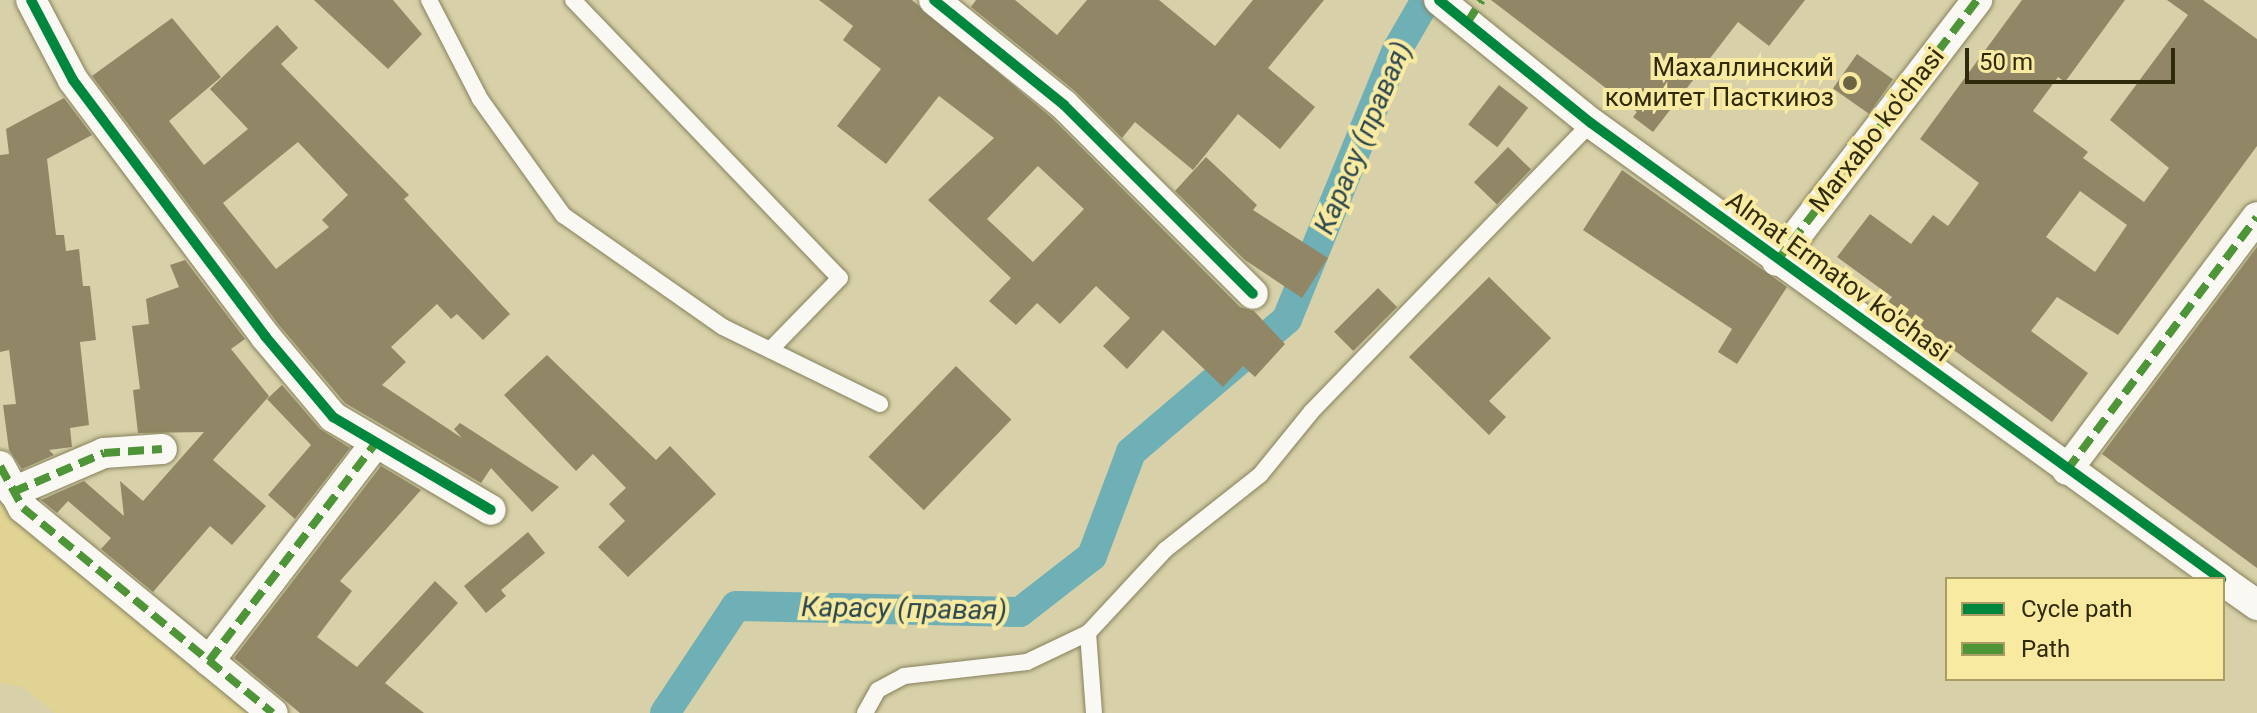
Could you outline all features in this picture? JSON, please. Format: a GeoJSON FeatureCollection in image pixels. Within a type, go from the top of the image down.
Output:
{"type":"FeatureCollection","features":[{"type":"Feature","properties":{"kind":"street"},"geometry":{"type":"LineString","coordinates":[[31,0],[73,80],[265,336],[333,417],[491,510]]}},
{"type":"Feature","properties":{"kind":"street"},"geometry":{"type":"LineString","coordinates":[[934,0],[1064,105],[1253,294]]}},
{"type":"Feature","properties":{"kind":"street","name":"Marxabo ko'chasi"},"geometry":{"type":"LineString","coordinates":[[1777,261],[1977,0]]}},
{"type":"Feature","properties":{"kind":"street","name":"Almat Ermatov ko'chasi"},"geometry":{"type":"LineString","coordinates":[[1461,9],[1591,123],[1777,261],[2218,577]]}},
{"type":"Feature","properties":{"kind":"street"},"geometry":{"type":"LineString","coordinates":[[2067,470],[2257,217]]}},
{"type":"Feature","properties":{"kind":"street"},"geometry":{"type":"LineString","coordinates":[[209,661],[375,444]]}},
{"type":"Feature","properties":{"kind":"street"},"geometry":{"type":"LineString","coordinates":[[162,449],[104,453],[6,479],[23,508],[273,713]]}},
{"type":"Feature","properties":{"kind":"street","name":"Almat Ermatov ko'chasi"},"geometry":{"type":"LineString","coordinates":[[2225,582],[2257,605]]}},
{"type":"Feature","properties":{"kind":"lane"},"geometry":{"type":"LineString","coordinates":[[429,0],[480,99],[563,215],[723,327],[880,404]]}},
{"type":"Feature","properties":{"kind":"lane"},"geometry":{"type":"LineString","coordinates":[[573,0],[840,278],[770,350]]}},
{"type":"Feature","properties":{"kind":"lane"},"geometry":{"type":"LineString","coordinates":[[865,713],[878,690],[904,676],[1027,662],[1088,633],[1165,550],[1260,475],[1312,411],[1591,123]]}},
{"type":"Feature","properties":{"kind":"lane"},"geometry":{"type":"LineString","coordinates":[[1088,633],[1094,713]]}},
{"type":"Feature","properties":{"kind":"shaded area"},"geometry":{"type":"Polygon","coordinates":[[[0,486],[11,518],[248,713],[55,713],[23,687],[0,683],[0,486]]]}},
{"type":"Feature","properties":{"kind":"building"},"geometry":{"type":"Polygon","coordinates":[[[314,0],[393,0],[422,34],[388,69],[314,0]]]}},
{"type":"Feature","properties":{"kind":"building"},"geometry":{"type":"Polygon","coordinates":[[[819,0],[912,0],[1052,118],[1240,307],[1254,311],[1285,344],[1255,377],[1243,366],[1223,387],[1163,330],[1127,369],[1103,346],[1130,318],[1096,286],[1060,324],[1037,303],[1016,325],[989,301],[1011,278],[928,200],[994,138],[939,96],[886,164],[837,126],[881,69],[843,40],[853,26],[819,0]],[[1038,166],[987,219],[1033,262],[1084,209],[1038,166]]]}},
{"type":"Feature","properties":{"kind":"building"},"geometry":{"type":"Polygon","coordinates":[[[976,0],[1015,0],[1057,35],[1087,0],[1159,0],[1215,46],[1253,0],[1324,0],[1268,68],[1315,107],[1280,149],[1238,114],[1193,170],[1135,122],[1122,138],[1075,91],[971,7],[976,0]]]}},
{"type":"Feature","properties":{"kind":"building"},"geometry":{"type":"Polygon","coordinates":[[[1491,0],[1805,0],[1769,46],[1738,22],[1653,132],[1633,117],[1637,112],[1491,0]]]}},
{"type":"Feature","properties":{"kind":"building"},"geometry":{"type":"Polygon","coordinates":[[[2022,0],[2125,0],[2065,82],[2058,77],[2033,111],[2088,152],[2083,158],[2144,202],[2169,168],[2110,120],[2188,15],[2167,0],[2203,0],[2257,39],[2257,146],[2118,335],[2057,297],[2031,331],[2088,373],[2052,422],[1888,302],[1892,297],[1837,257],[1870,214],[1911,244],[1933,215],[1948,226],[1979,183],[1920,139],[2022,0]],[[2080,191],[2046,237],[2095,272],[2127,225],[2080,191]]]}},
{"type":"Feature","properties":{"kind":"building"},"geometry":{"type":"Polygon","coordinates":[[[172,18],[221,77],[169,121],[204,165],[248,129],[210,89],[277,25],[298,48],[281,64],[409,195],[404,199],[510,314],[483,340],[457,314],[451,319],[437,304],[391,347],[406,362],[382,385],[462,438],[454,429],[460,423],[559,487],[532,512],[491,468],[481,483],[345,403],[279,325],[92,76],[172,18]],[[298,142],[223,203],[276,269],[329,227],[322,220],[348,195],[298,142]]]}},
{"type":"Feature","properties":{"kind":"building"},"geometry":{"type":"Polygon","coordinates":[[[1857,54],[1893,79],[1869,114],[1833,88],[1857,54]]]}},
{"type":"Feature","properties":{"kind":"building"},"geometry":{"type":"Polygon","coordinates":[[[1499,85],[1528,108],[1497,147],[1468,124],[1499,85]]]}},
{"type":"Feature","properties":{"kind":"building"},"geometry":{"type":"Polygon","coordinates":[[[64,98],[92,135],[47,159],[56,235],[64,235],[66,251],[79,249],[83,286],[90,286],[96,340],[80,342],[89,425],[70,428],[72,447],[49,450],[54,455],[22,469],[9,450],[3,405],[16,404],[9,350],[0,352],[0,155],[9,154],[6,129],[64,98]]]}},
{"type":"Feature","properties":{"kind":"building"},"geometry":{"type":"Polygon","coordinates":[[[1508,147],[1531,169],[1497,204],[1474,182],[1508,147]]]}},
{"type":"Feature","properties":{"kind":"building"},"geometry":{"type":"Polygon","coordinates":[[[1206,157],[1257,205],[1253,210],[1328,258],[1302,298],[1245,260],[1175,191],[1206,157]]]}},
{"type":"Feature","properties":{"kind":"building"},"geometry":{"type":"Polygon","coordinates":[[[1622,170],[1787,287],[1737,364],[1718,352],[1732,329],[1583,230],[1622,170]]]}},
{"type":"Feature","properties":{"kind":"building"},"geometry":{"type":"Polygon","coordinates":[[[2257,247],[2257,568],[2102,454],[2257,247]]]}},
{"type":"Feature","properties":{"kind":"building"},"geometry":{"type":"Polygon","coordinates":[[[185,260],[245,339],[231,349],[269,396],[213,460],[266,506],[232,545],[210,526],[153,592],[101,549],[111,538],[68,501],[57,513],[41,500],[84,481],[124,516],[120,481],[143,501],[204,432],[138,433],[133,390],[140,389],[132,326],[149,324],[146,299],[179,287],[170,265],[185,260]]]}},
{"type":"Feature","properties":{"kind":"building"},"geometry":{"type":"Polygon","coordinates":[[[1489,277],[1551,338],[1489,401],[1506,417],[1489,435],[1409,357],[1489,277]]]}},
{"type":"Feature","properties":{"kind":"building"},"geometry":{"type":"Polygon","coordinates":[[[1378,288],[1397,307],[1353,351],[1334,332],[1378,288]]]}},
{"type":"Feature","properties":{"kind":"building"},"geometry":{"type":"Polygon","coordinates":[[[547,355],[656,460],[670,446],[716,494],[628,577],[598,547],[625,521],[609,504],[626,488],[593,454],[576,471],[504,395],[547,355]]]}},
{"type":"Feature","properties":{"kind":"building"},"geometry":{"type":"Polygon","coordinates":[[[956,366],[1011,419],[924,510],[868,457],[956,366]]]}},
{"type":"Feature","properties":{"kind":"building"},"geometry":{"type":"Polygon","coordinates":[[[282,385],[320,429],[350,448],[295,519],[268,495],[311,445],[267,399],[282,385]]]}},
{"type":"Feature","properties":{"kind":"building"},"geometry":{"type":"Polygon","coordinates":[[[381,466],[421,490],[340,581],[352,591],[317,637],[357,667],[435,581],[458,603],[385,683],[424,713],[300,713],[234,658],[381,466]]]}},
{"type":"Feature","properties":{"kind":"building"},"geometry":{"type":"Polygon","coordinates":[[[528,532],[545,553],[501,590],[506,596],[486,613],[464,586],[528,532]]]}},
{"type":"Feature","properties":{"kind":"waterway","name":"Карасу (правая)"},"geometry":{"type":"LineString","coordinates":[[665,713],[736,606],[1020,612],[1092,556],[1131,452],[1287,319],[1397,50],[1426,0]]}},
{"type":"Feature","properties":{"kind":"marked path"},"geometry":{"type":"LineString","coordinates":[[1467,23],[1482,0]]}},
{"type":"Feature","properties":{"kind":"marked path"},"geometry":{"type":"LineString","coordinates":[[1777,261],[1977,0]]}},
{"type":"Feature","properties":{"kind":"marked path"},"geometry":{"type":"LineString","coordinates":[[2067,470],[2257,217]]}},
{"type":"Feature","properties":{"kind":"marked path"},"geometry":{"type":"LineString","coordinates":[[209,661],[375,444]]}},
{"type":"Feature","properties":{"kind":"marked path"},"geometry":{"type":"LineString","coordinates":[[13,492],[104,453],[162,449]]}},
{"type":"Feature","properties":{"kind":"marked path"},"geometry":{"type":"LineString","coordinates":[[0,466],[23,508],[273,713]]}},
{"type":"Feature","properties":{"kind":"cycle path"},"geometry":{"type":"LineString","coordinates":[[31,0],[73,80],[265,336],[333,417],[491,510]]}},
{"type":"Feature","properties":{"kind":"cycle path"},"geometry":{"type":"LineString","coordinates":[[934,0],[1064,105],[1253,294]]}},
{"type":"Feature","properties":{"kind":"cycle path"},"geometry":{"type":"LineString","coordinates":[[1439,0],[1591,123],[2218,577]]}},
{"type":"Feature","properties":{"kind":"place","name":"Махаллинский комитет Пасткиюз"},"geometry":{"type":"Point","coordinates":[1850,83]}}]}
